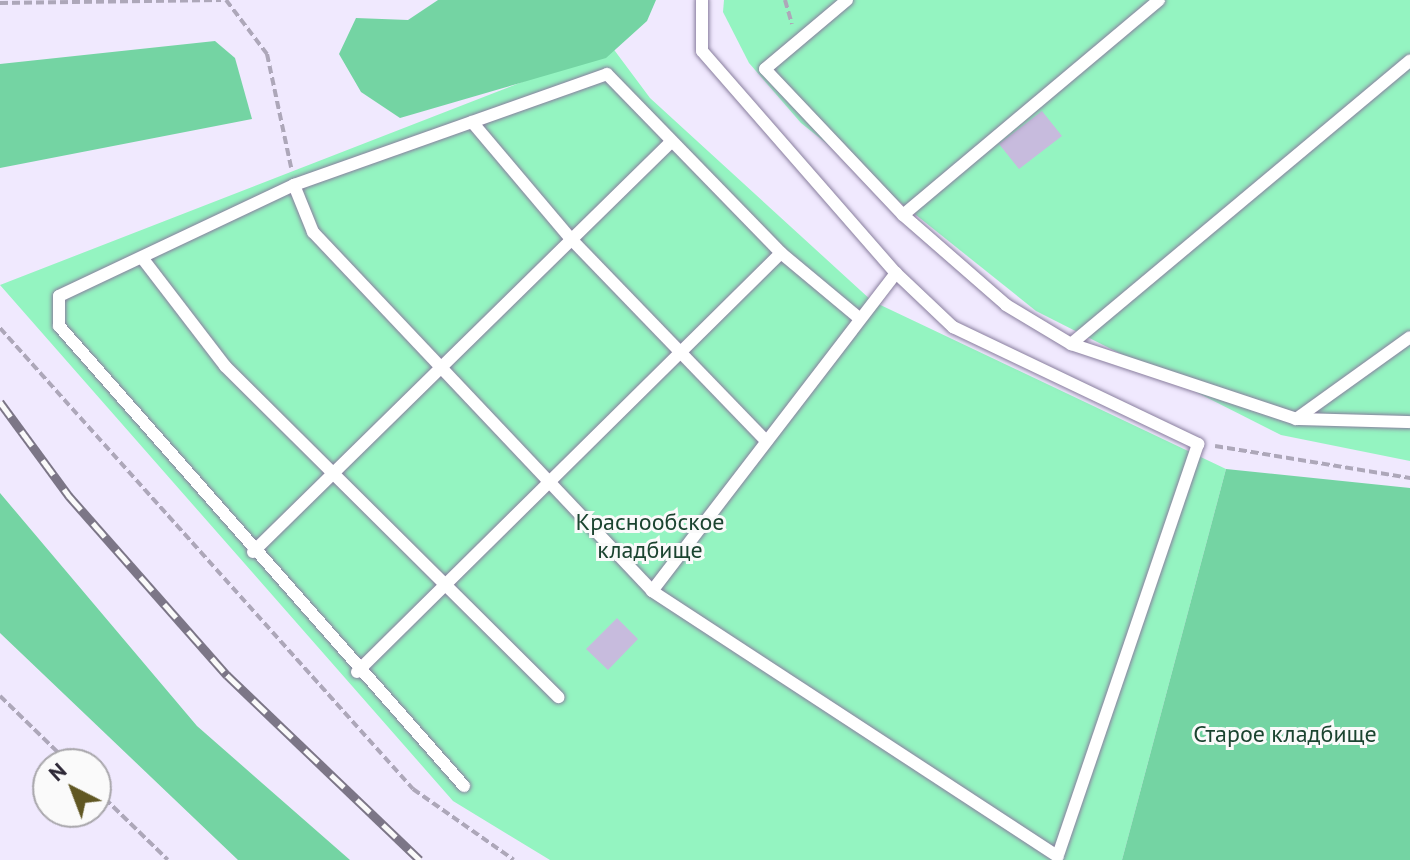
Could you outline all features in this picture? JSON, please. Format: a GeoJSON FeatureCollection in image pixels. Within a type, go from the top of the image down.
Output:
{"type":"FeatureCollection","features":[{"type":"Feature","properties":{"kind":"lane"},"geometry":{"type":"LineString","coordinates":[[294,185],[313,232],[439,369],[652,591],[1058,856],[1198,444],[953,327],[896,273],[702,51],[702,0]]}},
{"type":"Feature","properties":{"kind":"lane"},"geometry":{"type":"LineString","coordinates":[[847,0],[765,69],[903,215],[1006,305],[1071,344],[1296,419],[1410,422]]}},
{"type":"Feature","properties":{"kind":"lane"},"geometry":{"type":"LineString","coordinates":[[903,215],[1159,0]]}},
{"type":"Feature","properties":{"kind":"lane"},"geometry":{"type":"LineString","coordinates":[[1071,344],[1410,61]]}},
{"type":"Feature","properties":{"kind":"lane"},"geometry":{"type":"LineString","coordinates":[[464,786],[357,672],[59,326],[59,296],[143,259],[294,185],[607,74],[781,253],[859,318]]}},
{"type":"Feature","properties":{"kind":"lane"},"geometry":{"type":"LineString","coordinates":[[472,122],[571,239],[766,441]]}},
{"type":"Feature","properties":{"kind":"lane"},"geometry":{"type":"LineString","coordinates":[[253,552],[671,142]]}},
{"type":"Feature","properties":{"kind":"lane"},"geometry":{"type":"LineString","coordinates":[[357,672],[447,588],[781,253]]}},
{"type":"Feature","properties":{"kind":"lane"},"geometry":{"type":"LineString","coordinates":[[143,259],[225,366],[558,697]]}},
{"type":"Feature","properties":{"kind":"lane"},"geometry":{"type":"LineString","coordinates":[[652,591],[896,273]]}},
{"type":"Feature","properties":{"kind":"lane"},"geometry":{"type":"LineString","coordinates":[[1296,419],[1410,337]]}},
{"type":"Feature","properties":{"kind":"path"},"geometry":{"type":"LineString","coordinates":[[0,3],[224,0],[267,54],[294,185]]}},
{"type":"Feature","properties":{"kind":"path"},"geometry":{"type":"LineString","coordinates":[[0,328],[413,789],[514,860]]}},
{"type":"Feature","properties":{"kind":"path"},"geometry":{"type":"LineString","coordinates":[[1198,444],[1410,478]]}},
{"type":"Feature","properties":{"kind":"path"},"geometry":{"type":"LineString","coordinates":[[0,696],[54,748]]}},
{"type":"Feature","properties":{"kind":"path"},"geometry":{"type":"LineString","coordinates":[[112,806],[168,860]]}},
{"type":"Feature","properties":{"kind":"green space"},"geometry":{"type":"Polygon","coordinates":[[[438,0],[656,0],[647,21],[606,58],[400,118],[361,92],[339,54],[356,18],[408,20],[438,0]]]}},
{"type":"Feature","properties":{"kind":"green space"},"geometry":{"type":"Polygon","coordinates":[[[724,0],[1410,0],[1410,461],[1281,435],[1036,311],[801,123],[749,63],[723,12],[724,0]]]}},
{"type":"Feature","properties":{"kind":"green space"},"geometry":{"type":"Polygon","coordinates":[[[215,41],[235,58],[252,119],[0,168],[0,64],[215,41]]]}},
{"type":"Feature","properties":{"kind":"green space","name":"Краснообское кладбище"},"geometry":{"type":"Polygon","coordinates":[[[612,47],[650,98],[872,301],[1226,469],[1122,860],[550,860],[453,801],[0,285],[612,47]]]}},
{"type":"Feature","properties":{"kind":"green space","name":"Старое кладбище"},"geometry":{"type":"Polygon","coordinates":[[[1226,469],[1410,488],[1410,860],[1122,860],[1226,469]]]}},
{"type":"Feature","properties":{"kind":"green space"},"geometry":{"type":"Polygon","coordinates":[[[0,493],[197,726],[350,860],[238,860],[0,633],[0,493]]]}},
{"type":"Feature","properties":{"kind":"building"},"geometry":{"type":"Polygon","coordinates":[[[1042,111],[1062,136],[1019,169],[999,144],[1042,111]]]}},
{"type":"Feature","properties":{"kind":"building"},"geometry":{"type":"Polygon","coordinates":[[[617,618],[638,639],[608,670],[586,649],[617,618]]]}},
{"type":"Feature","properties":{"kind":"railway"},"geometry":{"type":"LineString","coordinates":[[0,402],[69,496],[227,675],[420,860]]}}]}
